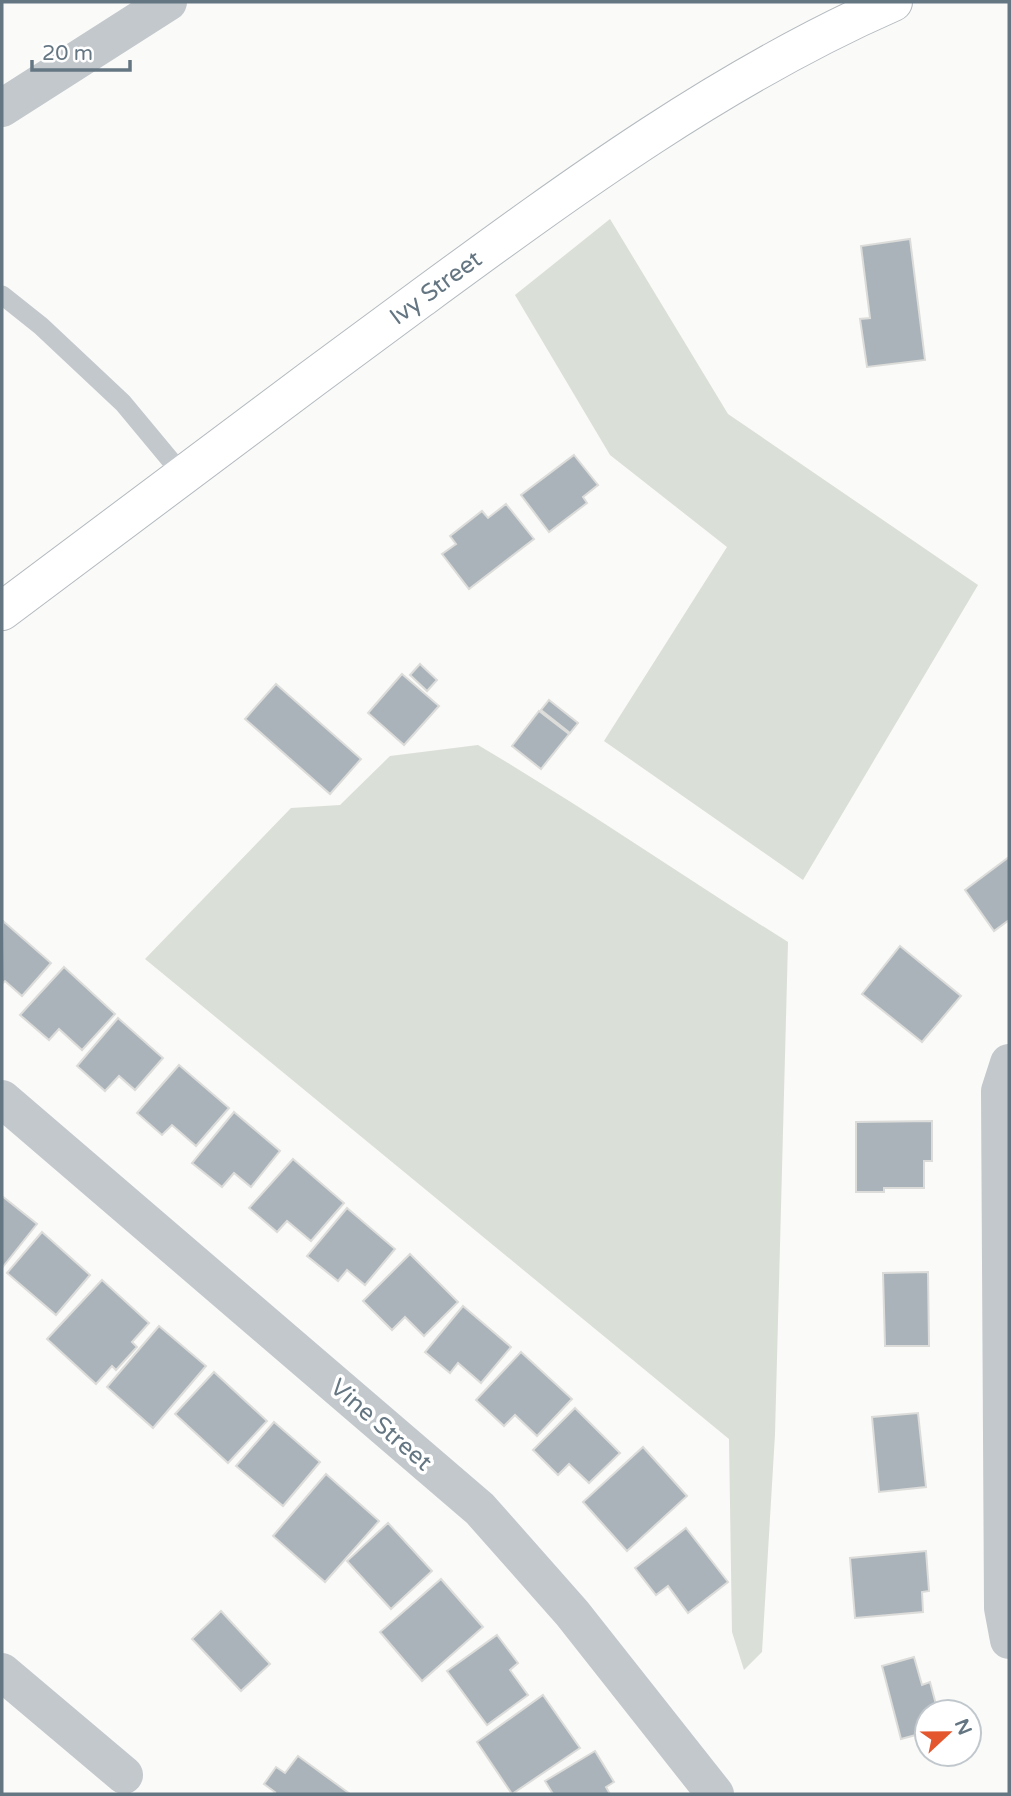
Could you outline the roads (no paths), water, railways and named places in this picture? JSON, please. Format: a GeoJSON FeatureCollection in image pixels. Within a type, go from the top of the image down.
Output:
{"type":"FeatureCollection","features":[{"type":"Feature","properties":{"kind":"main road","name":"Ivy Street"},"geometry":{"type":"LineString","coordinates":[[2,611],[182,474],[638,144],[773,61],[893,2]]}},
{"type":"Feature","properties":{"kind":"street"},"geometry":{"type":"LineString","coordinates":[[2,108],[168,2]]}},
{"type":"Feature","properties":{"kind":"street"},"geometry":{"type":"LineString","coordinates":[[1009,1063],[1000,1091],[1005,1445],[1003,1608],[1009,1640]]}},
{"type":"Feature","properties":{"kind":"street","name":"Vine Street"},"geometry":{"type":"LineString","coordinates":[[2,1099],[480,1509],[572,1613],[715,1794]]}},
{"type":"Feature","properties":{"kind":"street"},"geometry":{"type":"LineString","coordinates":[[2,1672],[124,1775]]}},
{"type":"Feature","properties":{"kind":"lane"},"geometry":{"type":"LineString","coordinates":[[2,295],[41,326],[123,403],[182,474]]}}]}
